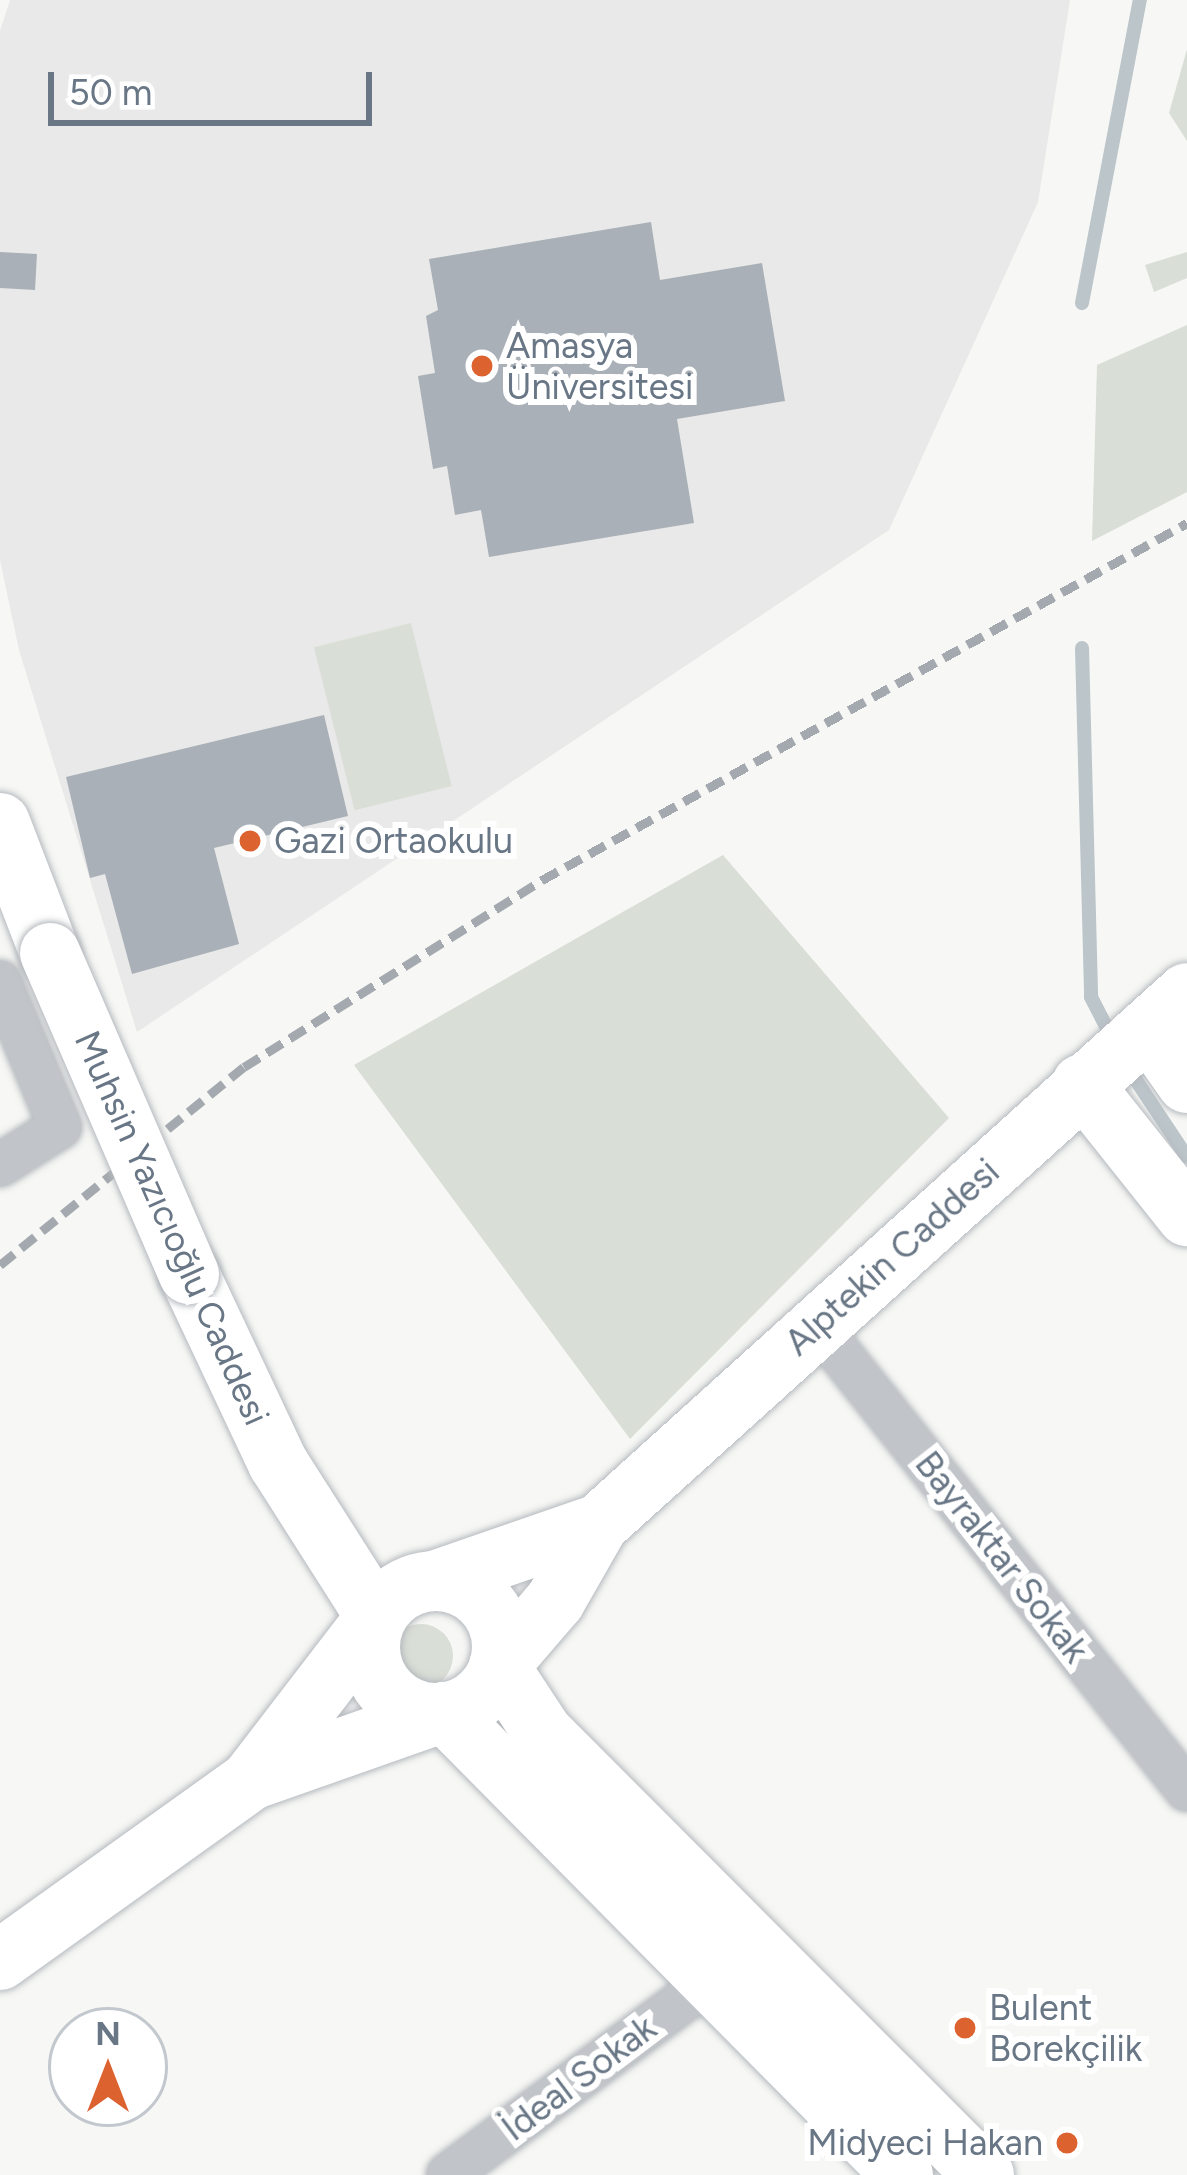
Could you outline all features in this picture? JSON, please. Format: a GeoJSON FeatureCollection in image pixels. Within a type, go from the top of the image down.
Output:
{"type":"FeatureCollection","features":[{"type":"Feature","properties":{"kind":"main road","name":"Muhsin Yazıcıoğlu Caddesi"},"geometry":{"type":"LineString","coordinates":[[0,823],[25,968],[189,1274],[278,1463],[376,1617]]}},
{"type":"Feature","properties":{"kind":"main road"},"geometry":{"type":"LineString","coordinates":[[1168,1011],[1187,1083]]}},
{"type":"Feature","properties":{"kind":"main road","name":"Alptekin Caddesi"},"geometry":{"type":"LineString","coordinates":[[599,1524],[1168,1011]]}},
{"type":"Feature","properties":{"kind":"main road"},"geometry":{"type":"LineString","coordinates":[[1082,1084],[1187,1216]]}},
{"type":"Feature","properties":{"kind":"main road"},"geometry":{"type":"LineString","coordinates":[[251,1780],[397,1593],[599,1524]]}},
{"type":"Feature","properties":{"kind":"main road"},"geometry":{"type":"LineString","coordinates":[[0,1960],[251,1780],[478,1697],[555,1600],[599,1524]]}},
{"type":"Feature","properties":{"kind":"main road"},"geometry":{"type":"LineString","coordinates":[[434,1581],[455,1583],[489,1607],[499,1625],[499,1666],[543,1733],[984,2175]]}},
{"type":"Feature","properties":{"kind":"main road"},"geometry":{"type":"LineString","coordinates":[[376,1617],[370,1648],[384,1689],[401,1703],[444,1712],[903,2175]]}},
{"type":"Feature","properties":{"kind":"street"},"geometry":{"type":"LineString","coordinates":[[0,1165],[60,1127],[25,968]]}},
{"type":"Feature","properties":{"kind":"street","name":"Bayraktar Sokak"},"geometry":{"type":"LineString","coordinates":[[818,1325],[1187,1790]]}},
{"type":"Feature","properties":{"kind":"street","name":"İdeal Sokak"},"geometry":{"type":"LineString","coordinates":[[448,2175],[709,1982]]}},
{"type":"Feature","properties":{"kind":"shaded area","name":"Amasya Üniversitesi"},"geometry":{"type":"Polygon","coordinates":[[[10,0],[1070,0],[1038,202],[889,530],[137,1032],[19,650],[0,560],[0,31],[10,0]]]}},
{"type":"Feature","properties":{"kind":"shaded area"},"geometry":{"type":"Polygon","coordinates":[[[1187,49],[1187,141],[1169,113],[1187,49]]]}},
{"type":"Feature","properties":{"kind":"shaded area"},"geometry":{"type":"Polygon","coordinates":[[[1187,252],[1187,278],[1154,292],[1145,265],[1187,252]]]}},
{"type":"Feature","properties":{"kind":"shaded area"},"geometry":{"type":"Polygon","coordinates":[[[1187,325],[1187,492],[1092,541],[1097,365],[1187,325]]]}},
{"type":"Feature","properties":{"kind":"shaded area"},"geometry":{"type":"Polygon","coordinates":[[[411,623],[452,786],[355,810],[314,647],[411,623]]]}},
{"type":"Feature","properties":{"kind":"shaded area"},"geometry":{"type":"Polygon","coordinates":[[[723,855],[949,1118],[630,1439],[354,1065],[723,855]]]}},
{"type":"Feature","properties":{"kind":"shaded area"},"geometry":{"type":"Polygon","coordinates":[[[421,1624],[443,1634],[453,1656],[443,1678],[421,1688],[399,1678],[389,1656],[399,1634],[421,1624]]]}},
{"type":"Feature","properties":{"kind":"building"},"geometry":{"type":"Polygon","coordinates":[[[651,222],[660,280],[762,263],[785,401],[677,419],[694,523],[489,557],[481,510],[455,515],[447,466],[433,469],[418,376],[435,373],[426,316],[438,310],[429,259],[651,222]]]}},
{"type":"Feature","properties":{"kind":"building"},"geometry":{"type":"Polygon","coordinates":[[[0,252],[37,254],[35,290],[0,288],[0,252]]]}},
{"type":"Feature","properties":{"kind":"building"},"geometry":{"type":"Polygon","coordinates":[[[324,715],[348,816],[214,848],[239,944],[132,974],[105,874],[90,878],[66,777],[324,715]]]}},
{"type":"Feature","properties":{"kind":"waterway"},"geometry":{"type":"LineString","coordinates":[[1082,303],[1140,0]]}},
{"type":"Feature","properties":{"kind":"waterway"},"geometry":{"type":"LineString","coordinates":[[1082,648],[1091,997],[1113,1040]]}},
{"type":"Feature","properties":{"kind":"waterway"},"geometry":{"type":"LineString","coordinates":[[1126,1065],[1187,1157]]}},
{"type":"Feature","properties":{"kind":"railway"},"geometry":{"type":"LineString","coordinates":[[0,1265],[244,1067],[542,880],[1187,523]]}},
{"type":"Feature","properties":{"kind":"place","name":"Amasya Üniversitesi"},"geometry":{"type":"Point","coordinates":[482,366]}},
{"type":"Feature","properties":{"kind":"place","name":"Gazi Ortaokulu"},"geometry":{"type":"Point","coordinates":[250,841]}},
{"type":"Feature","properties":{"kind":"place","name":"Bulent Borekçilik"},"geometry":{"type":"Point","coordinates":[965,2028]}},
{"type":"Feature","properties":{"kind":"place","name":"Midyeci Hakan"},"geometry":{"type":"Point","coordinates":[1067,2143]}}]}
